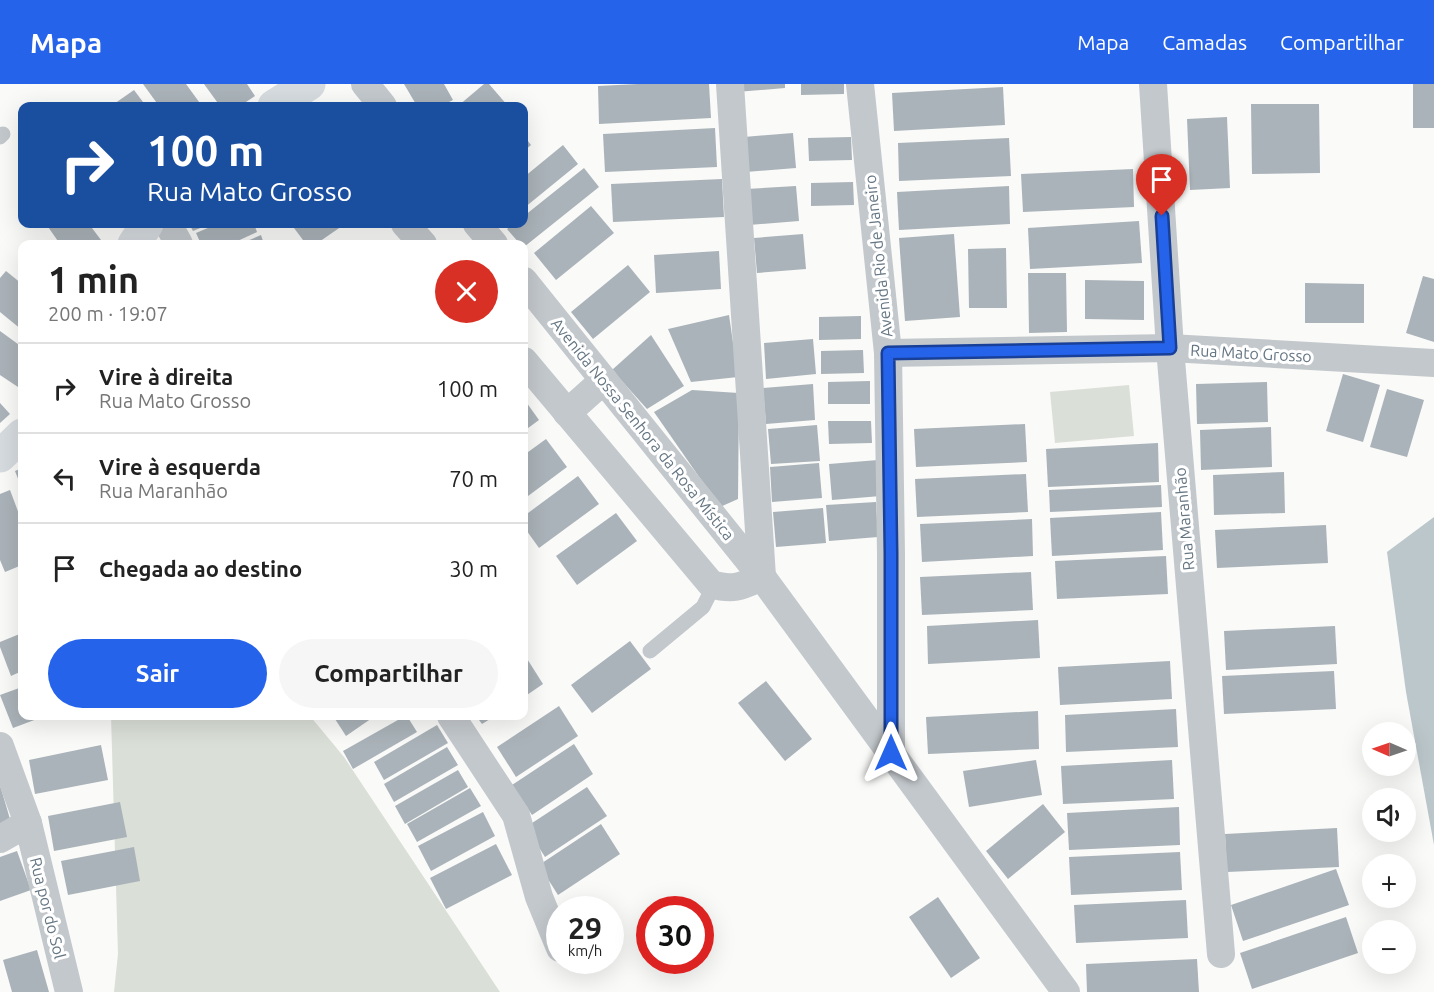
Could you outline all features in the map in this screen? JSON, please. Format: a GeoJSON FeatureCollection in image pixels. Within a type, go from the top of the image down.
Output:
{"type":"FeatureCollection","features":[{"type":"Feature","properties":{"kind":"main road"},"geometry":{"type":"LineString","coordinates":[[0,456],[18,439]]}},
{"type":"Feature","properties":{"kind":"street"},"geometry":{"type":"LineString","coordinates":[[365,84],[380,102]]}},
{"type":"Feature","properties":{"kind":"street"},"geometry":{"type":"LineString","coordinates":[[528,366],[711,584],[724,588],[739,587],[762,577],[730,84]]}},
{"type":"Feature","properties":{"kind":"street","name":"Avenida Rio de Janeiro"},"geometry":{"type":"LineString","coordinates":[[860,84],[888,353],[891,753]]}},
{"type":"Feature","properties":{"kind":"street","name":"Rua Maranhão"},"geometry":{"type":"LineString","coordinates":[[1153,84],[1170,348],[1221,954]]}},
{"type":"Feature","properties":{"kind":"street"},"geometry":{"type":"LineString","coordinates":[[409,228],[419,240]]}},
{"type":"Feature","properties":{"kind":"street"},"geometry":{"type":"LineString","coordinates":[[480,228],[491,240]]}},
{"type":"Feature","properties":{"kind":"street","name":"Avenida Nossa Senhora da Rosa Mística"},"geometry":{"type":"LineString","coordinates":[[528,286],[762,577],[1066,992]]}},
{"type":"Feature","properties":{"kind":"street","name":"Rua Mato Grosso"},"geometry":{"type":"LineString","coordinates":[[888,353],[1170,348],[1434,363]]}},
{"type":"Feature","properties":{"kind":"street"},"geometry":{"type":"LineString","coordinates":[[567,412],[604,380]]}},
{"type":"Feature","properties":{"kind":"street"},"geometry":{"type":"LineString","coordinates":[[454,720],[516,814],[546,912]]}},
{"type":"Feature","properties":{"kind":"street","name":"Rua por do Sol"},"geometry":{"type":"LineString","coordinates":[[0,747],[28,823],[69,992]]}},
{"type":"Feature","properties":{"kind":"street"},"geometry":{"type":"LineString","coordinates":[[0,839],[28,823]]}},
{"type":"Feature","properties":{"kind":"lane"},"geometry":{"type":"LineString","coordinates":[[650,651],[703,608],[714,585]]}},
{"type":"Feature","properties":{"kind":"shaded area"},"geometry":{"type":"Polygon","coordinates":[[[1129,385],[1134,436],[1055,443],[1050,392],[1129,385]]]}},
{"type":"Feature","properties":{"kind":"shaded area"},"geometry":{"type":"Polygon","coordinates":[[[1434,517],[1434,845],[1416,747],[1416,722],[1411,722],[1406,692],[1387,552],[1434,517]]]}},
{"type":"Feature","properties":{"kind":"shaded area"},"geometry":{"type":"Polygon","coordinates":[[[111,720],[313,720],[344,757],[500,992],[114,992],[118,954],[111,720]]]}},
{"type":"Feature","properties":{"kind":"building"},"geometry":{"type":"Polygon","coordinates":[[[143,84],[186,84],[199,102],[156,102],[143,84]]]}},
{"type":"Feature","properties":{"kind":"building"},"geometry":{"type":"Polygon","coordinates":[[[204,84],[247,84],[255,96],[246,102],[217,102],[204,84]]]}},
{"type":"Feature","properties":{"kind":"building"},"geometry":{"type":"Polygon","coordinates":[[[404,84],[444,84],[453,100],[449,102],[415,102],[404,84]]]}},
{"type":"Feature","properties":{"kind":"building"},"geometry":{"type":"Polygon","coordinates":[[[484,84],[489,84],[505,102],[463,102],[484,84]]]}},
{"type":"Feature","properties":{"kind":"building"},"geometry":{"type":"Polygon","coordinates":[[[709,84],[711,118],[599,124],[598,86],[709,84]]]}},
{"type":"Feature","properties":{"kind":"building"},"geometry":{"type":"Polygon","coordinates":[[[735,84],[785,84],[785,88],[736,92],[735,84]]]}},
{"type":"Feature","properties":{"kind":"building"},"geometry":{"type":"Polygon","coordinates":[[[801,84],[844,84],[844,94],[801,95],[801,84]]]}},
{"type":"Feature","properties":{"kind":"building"},"geometry":{"type":"Polygon","coordinates":[[[1413,84],[1434,84],[1434,128],[1413,128],[1413,84]]]}},
{"type":"Feature","properties":{"kind":"building"},"geometry":{"type":"Polygon","coordinates":[[[1003,87],[1005,125],[894,131],[892,93],[1003,87]]]}},
{"type":"Feature","properties":{"kind":"building"},"geometry":{"type":"Polygon","coordinates":[[[134,90],[143,102],[117,102],[134,90]]]}},
{"type":"Feature","properties":{"kind":"building"},"geometry":{"type":"Polygon","coordinates":[[[1251,104],[1319,104],[1320,173],[1252,174],[1251,104]]]}},
{"type":"Feature","properties":{"kind":"building"},"geometry":{"type":"Polygon","coordinates":[[[1227,117],[1230,188],[1190,190],[1187,119],[1227,117]]]}},
{"type":"Feature","properties":{"kind":"building"},"geometry":{"type":"Polygon","coordinates":[[[715,128],[717,167],[605,172],[603,134],[715,128]]]}},
{"type":"Feature","properties":{"kind":"building"},"geometry":{"type":"Polygon","coordinates":[[[793,133],[796,168],[746,172],[744,137],[793,133]]]}},
{"type":"Feature","properties":{"kind":"building"},"geometry":{"type":"Polygon","coordinates":[[[851,137],[852,160],[809,161],[808,138],[851,137]]]}},
{"type":"Feature","properties":{"kind":"building"},"geometry":{"type":"Polygon","coordinates":[[[1009,138],[1011,176],[899,181],[898,143],[1009,138]]]}},
{"type":"Feature","properties":{"kind":"building"},"geometry":{"type":"Polygon","coordinates":[[[563,145],[578,164],[528,205],[528,174],[563,145]]]}},
{"type":"Feature","properties":{"kind":"building"},"geometry":{"type":"Polygon","coordinates":[[[584,168],[599,187],[528,244],[528,240],[517,240],[507,229],[528,228],[528,213],[584,168]]]}},
{"type":"Feature","properties":{"kind":"building"},"geometry":{"type":"Polygon","coordinates":[[[1133,169],[1134,207],[1023,212],[1021,174],[1133,169]]]}},
{"type":"Feature","properties":{"kind":"building"},"geometry":{"type":"Polygon","coordinates":[[[722,179],[724,217],[613,222],[611,184],[722,179]]]}},
{"type":"Feature","properties":{"kind":"building"},"geometry":{"type":"Polygon","coordinates":[[[853,182],[854,205],[811,206],[811,183],[853,182]]]}},
{"type":"Feature","properties":{"kind":"building"},"geometry":{"type":"Polygon","coordinates":[[[796,186],[799,221],[749,225],[746,189],[796,186]]]}},
{"type":"Feature","properties":{"kind":"building"},"geometry":{"type":"Polygon","coordinates":[[[1009,186],[1010,224],[899,230],[897,192],[1009,186]]]}},
{"type":"Feature","properties":{"kind":"building"},"geometry":{"type":"Polygon","coordinates":[[[591,206],[614,233],[556,280],[534,253],[591,206]]]}},
{"type":"Feature","properties":{"kind":"building"},"geometry":{"type":"Polygon","coordinates":[[[1139,221],[1142,263],[1030,269],[1028,228],[1139,221]]]}},
{"type":"Feature","properties":{"kind":"building"},"geometry":{"type":"Polygon","coordinates":[[[49,228],[92,228],[101,240],[57,240],[49,228]]]}},
{"type":"Feature","properties":{"kind":"building"},"geometry":{"type":"Polygon","coordinates":[[[208,228],[256,228],[257,232],[240,240],[199,240],[196,233],[208,228]]]}},
{"type":"Feature","properties":{"kind":"building"},"geometry":{"type":"Polygon","coordinates":[[[294,228],[339,228],[322,240],[303,240],[294,228]]]}},
{"type":"Feature","properties":{"kind":"building"},"geometry":{"type":"Polygon","coordinates":[[[803,234],[806,269],[757,273],[754,238],[803,234]]]}},
{"type":"Feature","properties":{"kind":"building"},"geometry":{"type":"Polygon","coordinates":[[[954,234],[960,317],[905,321],[899,238],[954,234]]]}},
{"type":"Feature","properties":{"kind":"building"},"geometry":{"type":"Polygon","coordinates":[[[261,235],[263,240],[249,240],[261,235]]]}},
{"type":"Feature","properties":{"kind":"building"},"geometry":{"type":"Polygon","coordinates":[[[1006,248],[1007,308],[969,308],[968,249],[1006,248]]]}},
{"type":"Feature","properties":{"kind":"building"},"geometry":{"type":"Polygon","coordinates":[[[719,251],[721,289],[656,293],[654,255],[719,251]]]}},
{"type":"Feature","properties":{"kind":"building"},"geometry":{"type":"Polygon","coordinates":[[[628,265],[650,292],[593,339],[571,312],[628,265]]]}},
{"type":"Feature","properties":{"kind":"building"},"geometry":{"type":"Polygon","coordinates":[[[6,271],[18,281],[18,327],[0,312],[0,278],[6,271]]]}},
{"type":"Feature","properties":{"kind":"building"},"geometry":{"type":"Polygon","coordinates":[[[1028,273],[1066,273],[1067,332],[1029,333],[1028,273]]]}},
{"type":"Feature","properties":{"kind":"building"},"geometry":{"type":"Polygon","coordinates":[[[1423,276],[1434,279],[1434,342],[1406,333],[1423,276]]]}},
{"type":"Feature","properties":{"kind":"building"},"geometry":{"type":"Polygon","coordinates":[[[1085,280],[1144,281],[1144,320],[1085,319],[1085,280]]]}},
{"type":"Feature","properties":{"kind":"building"},"geometry":{"type":"Polygon","coordinates":[[[1305,283],[1364,284],[1364,323],[1305,323],[1305,283]]]}},
{"type":"Feature","properties":{"kind":"building"},"geometry":{"type":"Polygon","coordinates":[[[729,315],[738,377],[691,382],[668,329],[729,315]]]}},
{"type":"Feature","properties":{"kind":"building"},"geometry":{"type":"Polygon","coordinates":[[[861,316],[861,339],[819,340],[819,317],[861,316]]]}},
{"type":"Feature","properties":{"kind":"building"},"geometry":{"type":"Polygon","coordinates":[[[0,331],[18,344],[18,387],[0,375],[0,331]]]}},
{"type":"Feature","properties":{"kind":"building"},"geometry":{"type":"Polygon","coordinates":[[[651,335],[684,386],[647,409],[612,370],[651,335]]]}},
{"type":"Feature","properties":{"kind":"building"},"geometry":{"type":"Polygon","coordinates":[[[813,339],[816,374],[766,379],[764,343],[813,339]]]}},
{"type":"Feature","properties":{"kind":"building"},"geometry":{"type":"Polygon","coordinates":[[[863,350],[864,373],[821,374],[821,351],[863,350]]]}},
{"type":"Feature","properties":{"kind":"building"},"geometry":{"type":"Polygon","coordinates":[[[1343,374],[1380,385],[1363,442],[1326,431],[1343,374]]]}},
{"type":"Feature","properties":{"kind":"building"},"geometry":{"type":"Polygon","coordinates":[[[870,381],[870,404],[828,404],[828,382],[870,381]]]}},
{"type":"Feature","properties":{"kind":"building"},"geometry":{"type":"Polygon","coordinates":[[[1267,382],[1268,422],[1197,424],[1196,384],[1267,382]]]}},
{"type":"Feature","properties":{"kind":"building"},"geometry":{"type":"Polygon","coordinates":[[[813,384],[815,420],[766,424],[763,388],[813,384]]]}},
{"type":"Feature","properties":{"kind":"building"},"geometry":{"type":"Polygon","coordinates":[[[1387,389],[1424,400],[1407,457],[1370,447],[1387,389]]]}},
{"type":"Feature","properties":{"kind":"building"},"geometry":{"type":"Polygon","coordinates":[[[692,390],[739,393],[738,499],[720,507],[654,412],[692,390]]]}},
{"type":"Feature","properties":{"kind":"building"},"geometry":{"type":"Polygon","coordinates":[[[0,403],[10,414],[0,423],[0,403]]]}},
{"type":"Feature","properties":{"kind":"building"},"geometry":{"type":"Polygon","coordinates":[[[528,405],[539,420],[528,428],[528,405]]]}},
{"type":"Feature","properties":{"kind":"building"},"geometry":{"type":"Polygon","coordinates":[[[828,421],[871,421],[872,443],[829,444],[828,421]]]}},
{"type":"Feature","properties":{"kind":"building"},"geometry":{"type":"Polygon","coordinates":[[[1025,424],[1027,462],[916,467],[914,429],[1025,424]]]}},
{"type":"Feature","properties":{"kind":"building"},"geometry":{"type":"Polygon","coordinates":[[[817,425],[820,461],[771,464],[768,429],[817,425]]]}},
{"type":"Feature","properties":{"kind":"building"},"geometry":{"type":"Polygon","coordinates":[[[1271,427],[1272,467],[1201,470],[1200,430],[1271,427]]]}},
{"type":"Feature","properties":{"kind":"building"},"geometry":{"type":"Polygon","coordinates":[[[546,439],[567,467],[528,496],[528,452],[546,439]]]}},
{"type":"Feature","properties":{"kind":"building"},"geometry":{"type":"Polygon","coordinates":[[[1158,443],[1159,482],[1048,487],[1046,449],[1158,443]]]}},
{"type":"Feature","properties":{"kind":"building"},"geometry":{"type":"Polygon","coordinates":[[[878,460],[881,496],[832,500],[829,464],[878,460]]]}},
{"type":"Feature","properties":{"kind":"building"},"geometry":{"type":"Polygon","coordinates":[[[819,463],[822,498],[772,502],[770,467],[819,463]]]}},
{"type":"Feature","properties":{"kind":"building"},"geometry":{"type":"Polygon","coordinates":[[[1284,472],[1285,513],[1214,515],[1213,475],[1284,472]]]}},
{"type":"Feature","properties":{"kind":"building"},"geometry":{"type":"Polygon","coordinates":[[[1026,474],[1028,512],[917,517],[915,479],[1026,474]]]}},
{"type":"Feature","properties":{"kind":"building"},"geometry":{"type":"Polygon","coordinates":[[[578,476],[599,504],[539,548],[528,533],[528,513],[578,476]]]}},
{"type":"Feature","properties":{"kind":"building"},"geometry":{"type":"Polygon","coordinates":[[[1161,485],[1162,507],[1050,512],[1049,490],[1161,485]]]}},
{"type":"Feature","properties":{"kind":"building"},"geometry":{"type":"Polygon","coordinates":[[[10,490],[18,511],[18,567],[5,572],[0,560],[0,494],[10,490]]]}},
{"type":"Feature","properties":{"kind":"building"},"geometry":{"type":"Polygon","coordinates":[[[876,502],[878,537],[829,541],[826,505],[876,502]]]}},
{"type":"Feature","properties":{"kind":"building"},"geometry":{"type":"Polygon","coordinates":[[[823,508],[826,543],[776,547],[773,512],[823,508]]]}},
{"type":"Feature","properties":{"kind":"building"},"geometry":{"type":"Polygon","coordinates":[[[1161,512],[1163,550],[1052,556],[1050,518],[1161,512]]]}},
{"type":"Feature","properties":{"kind":"building"},"geometry":{"type":"Polygon","coordinates":[[[616,513],[637,541],[577,585],[556,556],[616,513]]]}},
{"type":"Feature","properties":{"kind":"building"},"geometry":{"type":"Polygon","coordinates":[[[1032,519],[1033,556],[922,562],[920,524],[1032,519]]]}},
{"type":"Feature","properties":{"kind":"building"},"geometry":{"type":"Polygon","coordinates":[[[1326,525],[1328,563],[1217,568],[1215,530],[1326,525]]]}},
{"type":"Feature","properties":{"kind":"building"},"geometry":{"type":"Polygon","coordinates":[[[1166,556],[1168,594],[1057,599],[1055,561],[1166,556]]]}},
{"type":"Feature","properties":{"kind":"building"},"geometry":{"type":"Polygon","coordinates":[[[1031,572],[1033,610],[922,615],[920,577],[1031,572]]]}},
{"type":"Feature","properties":{"kind":"building"},"geometry":{"type":"Polygon","coordinates":[[[1038,620],[1040,658],[928,664],[927,626],[1038,620]]]}},
{"type":"Feature","properties":{"kind":"building"},"geometry":{"type":"Polygon","coordinates":[[[1335,626],[1337,664],[1226,670],[1224,631],[1335,626]]]}},
{"type":"Feature","properties":{"kind":"building"},"geometry":{"type":"Polygon","coordinates":[[[18,635],[18,673],[11,676],[0,647],[0,642],[18,635]]]}},
{"type":"Feature","properties":{"kind":"building"},"geometry":{"type":"Polygon","coordinates":[[[630,641],[651,669],[592,713],[571,685],[630,641]]]}},
{"type":"Feature","properties":{"kind":"building"},"geometry":{"type":"Polygon","coordinates":[[[528,660],[543,684],[528,694],[528,660]]]}},
{"type":"Feature","properties":{"kind":"building"},"geometry":{"type":"Polygon","coordinates":[[[1170,661],[1172,699],[1060,705],[1058,667],[1170,661]]]}},
{"type":"Feature","properties":{"kind":"building"},"geometry":{"type":"Polygon","coordinates":[[[1334,671],[1336,709],[1224,714],[1222,676],[1334,671]]]}},
{"type":"Feature","properties":{"kind":"building"},"geometry":{"type":"Polygon","coordinates":[[[766,681],[812,739],[785,761],[738,703],[766,681]]]}},
{"type":"Feature","properties":{"kind":"building"},"geometry":{"type":"Polygon","coordinates":[[[18,688],[18,720],[34,720],[13,728],[0,695],[18,688]]]}},
{"type":"Feature","properties":{"kind":"building"},"geometry":{"type":"Polygon","coordinates":[[[559,706],[578,736],[516,777],[497,747],[559,706]]]}},
{"type":"Feature","properties":{"kind":"building"},"geometry":{"type":"Polygon","coordinates":[[[1176,709],[1178,747],[1066,752],[1065,715],[1176,709]]]}},
{"type":"Feature","properties":{"kind":"building"},"geometry":{"type":"Polygon","coordinates":[[[1038,711],[1039,749],[928,754],[926,717],[1038,711]]]}},
{"type":"Feature","properties":{"kind":"building"},"geometry":{"type":"Polygon","coordinates":[[[336,720],[369,720],[346,736],[336,720]]]}},
{"type":"Feature","properties":{"kind":"building"},"geometry":{"type":"Polygon","coordinates":[[[398,720],[410,720],[417,732],[353,769],[343,751],[398,720]]]}},
{"type":"Feature","properties":{"kind":"building"},"geometry":{"type":"Polygon","coordinates":[[[437,725],[448,743],[384,780],[374,762],[437,725]]]}},
{"type":"Feature","properties":{"kind":"building"},"geometry":{"type":"Polygon","coordinates":[[[574,744],[593,774],[532,815],[512,785],[574,744]]]}},
{"type":"Feature","properties":{"kind":"building"},"geometry":{"type":"Polygon","coordinates":[[[101,745],[108,780],[35,794],[29,760],[101,745]]]}},
{"type":"Feature","properties":{"kind":"building"},"geometry":{"type":"Polygon","coordinates":[[[447,747],[458,765],[394,802],[384,784],[447,747]]]}},
{"type":"Feature","properties":{"kind":"building"},"geometry":{"type":"Polygon","coordinates":[[[1036,760],[1042,795],[969,807],[963,771],[1036,760]]]}},
{"type":"Feature","properties":{"kind":"building"},"geometry":{"type":"Polygon","coordinates":[[[1172,760],[1174,799],[1063,804],[1061,766],[1172,760]]]}},
{"type":"Feature","properties":{"kind":"building"},"geometry":{"type":"Polygon","coordinates":[[[458,770],[468,787],[405,824],[395,806],[458,770]]]}},
{"type":"Feature","properties":{"kind":"building"},"geometry":{"type":"Polygon","coordinates":[[[0,785],[10,819],[0,825],[0,785]]]}},
{"type":"Feature","properties":{"kind":"building"},"geometry":{"type":"Polygon","coordinates":[[[587,787],[607,816],[545,857],[526,827],[587,787]]]}},
{"type":"Feature","properties":{"kind":"building"},"geometry":{"type":"Polygon","coordinates":[[[470,788],[481,806],[417,842],[407,824],[470,788]]]}},
{"type":"Feature","properties":{"kind":"building"},"geometry":{"type":"Polygon","coordinates":[[[120,802],[127,837],[54,851],[48,816],[120,802]]]}},
{"type":"Feature","properties":{"kind":"building"},"geometry":{"type":"Polygon","coordinates":[[[1043,804],[1065,832],[1008,879],[986,851],[1043,804]]]}},
{"type":"Feature","properties":{"kind":"building"},"geometry":{"type":"Polygon","coordinates":[[[1179,807],[1180,845],[1069,850],[1067,813],[1179,807]]]}},
{"type":"Feature","properties":{"kind":"building"},"geometry":{"type":"Polygon","coordinates":[[[483,812],[495,836],[431,871],[418,846],[483,812]]]}},
{"type":"Feature","properties":{"kind":"building"},"geometry":{"type":"Polygon","coordinates":[[[601,824],[620,854],[558,895],[539,865],[601,824]]]}},
{"type":"Feature","properties":{"kind":"building"},"geometry":{"type":"Polygon","coordinates":[[[1337,828],[1339,867],[1227,872],[1225,834],[1337,828]]]}},
{"type":"Feature","properties":{"kind":"building"},"geometry":{"type":"Polygon","coordinates":[[[496,844],[512,875],[446,909],[430,878],[496,844]]]}},
{"type":"Feature","properties":{"kind":"building"},"geometry":{"type":"Polygon","coordinates":[[[134,847],[140,881],[68,895],[61,861],[134,847]]]}},
{"type":"Feature","properties":{"kind":"building"},"geometry":{"type":"Polygon","coordinates":[[[17,851],[31,890],[0,901],[0,857],[17,851]]]}},
{"type":"Feature","properties":{"kind":"building"},"geometry":{"type":"Polygon","coordinates":[[[1180,852],[1182,890],[1071,895],[1069,857],[1180,852]]]}},
{"type":"Feature","properties":{"kind":"building"},"geometry":{"type":"Polygon","coordinates":[[[1336,869],[1349,905],[1243,941],[1231,905],[1336,869]]]}},
{"type":"Feature","properties":{"kind":"building"},"geometry":{"type":"Polygon","coordinates":[[[938,897],[980,958],[951,978],[909,917],[938,897]]]}},
{"type":"Feature","properties":{"kind":"building"},"geometry":{"type":"Polygon","coordinates":[[[1186,900],[1188,938],[1076,943],[1074,905],[1186,900]]]}},
{"type":"Feature","properties":{"kind":"building"},"geometry":{"type":"Polygon","coordinates":[[[1346,917],[1358,953],[1252,989],[1240,953],[1346,917]]]}},
{"type":"Feature","properties":{"kind":"building"},"geometry":{"type":"Polygon","coordinates":[[[37,950],[49,992],[12,992],[3,960],[37,950]]]}},
{"type":"Feature","properties":{"kind":"building"},"geometry":{"type":"Polygon","coordinates":[[[1197,959],[1199,992],[1087,992],[1086,964],[1197,959]]]}},
{"type":"Feature","properties":{"kind":"route"},"geometry":{"type":"LineString","coordinates":[[891,753],[888,353],[1170,348],[1162,216]]}}]}
